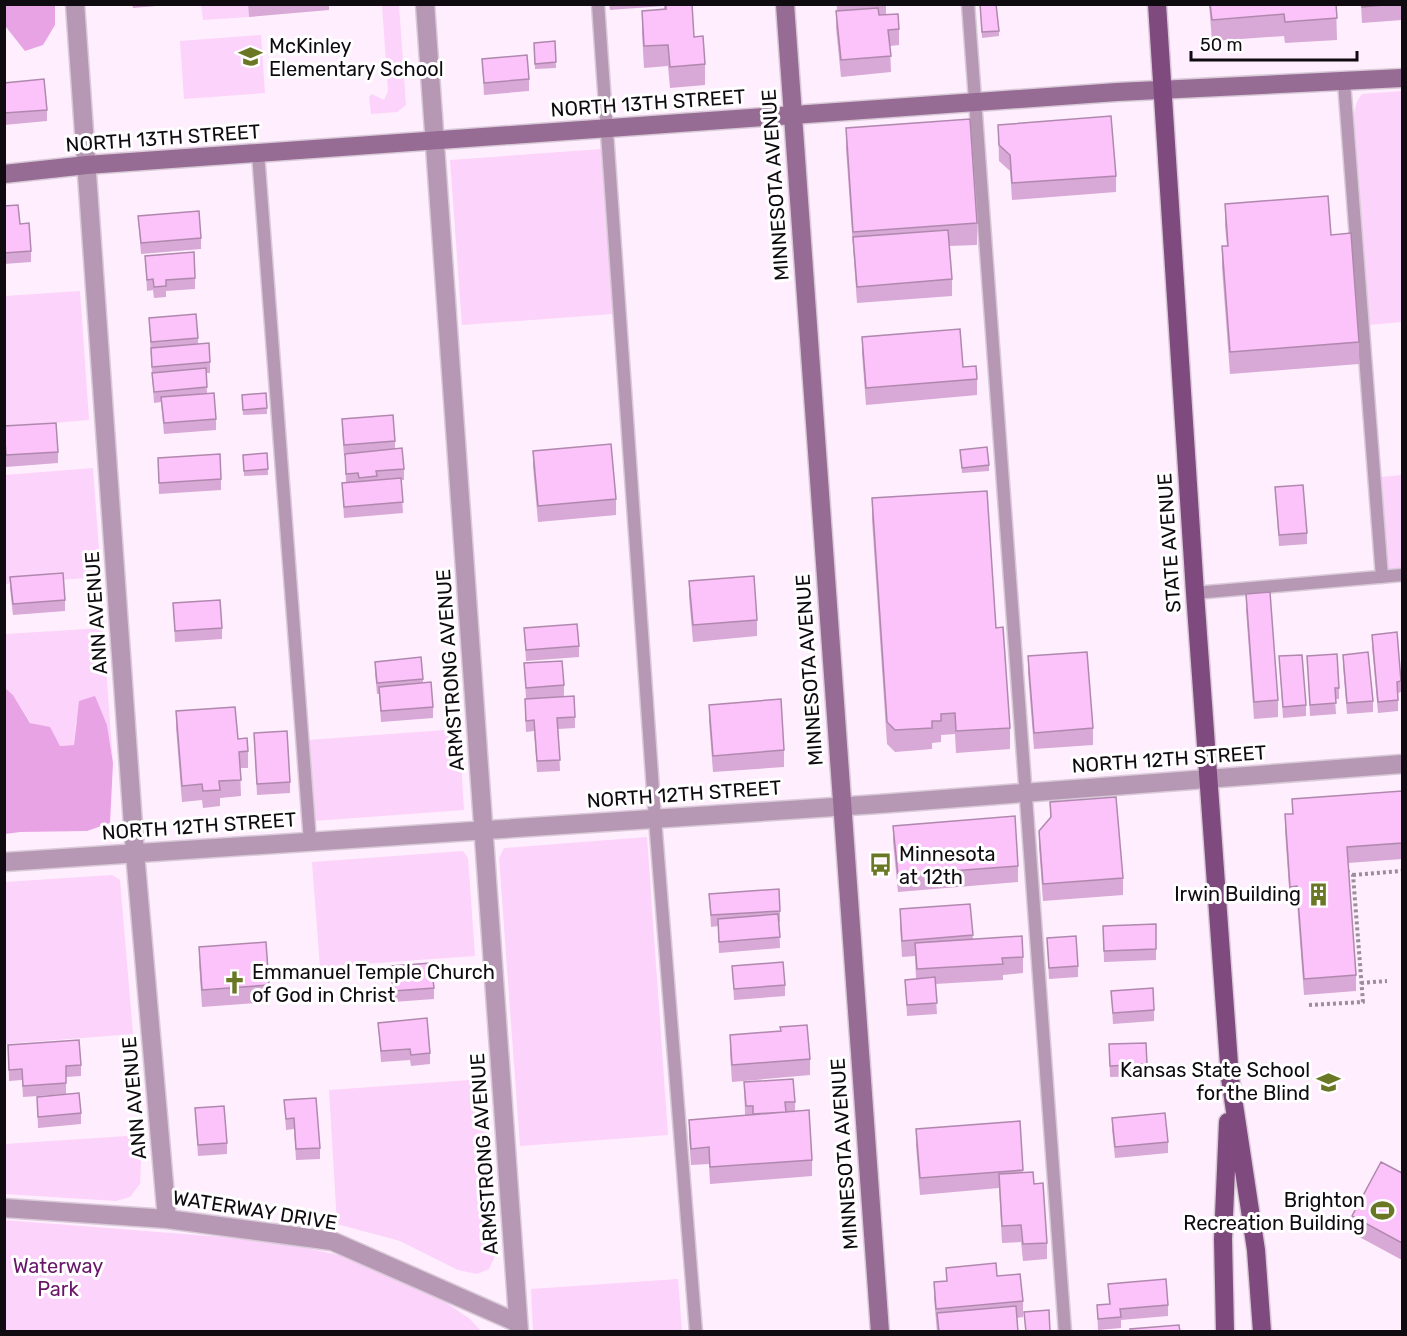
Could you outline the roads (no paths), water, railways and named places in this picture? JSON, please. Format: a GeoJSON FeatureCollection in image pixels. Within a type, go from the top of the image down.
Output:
{"type":"FeatureCollection","features":[{"type":"Feature","properties":{"kind":"main road","name":"STATE AVENUE"},"geometry":{"type":"LineString","coordinates":[[1157,4],[1195,593],[1230,1078],[1256,1250],[1262,1332]]}},
{"type":"Feature","properties":{"kind":"main road","name":"STATE AVENUE"},"geometry":{"type":"LineString","coordinates":[[1225,1332],[1223,1239],[1230,1078]]}},
{"type":"Feature","properties":{"kind":"street","name":"ANN AVENUE"},"geometry":{"type":"LineString","coordinates":[[75,4],[135,853],[167,1219]]}},
{"type":"Feature","properties":{"kind":"street","name":"ARMSTRONG AVENUE"},"geometry":{"type":"LineString","coordinates":[[425,4],[519,1328]]}},
{"type":"Feature","properties":{"kind":"street","name":"MINNESOTA AVENUE"},"geometry":{"type":"LineString","coordinates":[[785,4],[880,1332]]}},
{"type":"Feature","properties":{"kind":"street","name":"NORTH 13TH STREET"},"geometry":{"type":"LineString","coordinates":[[4,174],[87,165],[1163,89],[1402,78]]}},
{"type":"Feature","properties":{"kind":"street","name":"NORTH 12TH STREET"},"geometry":{"type":"LineString","coordinates":[[4,862],[842,807],[1402,764]]}},
{"type":"Feature","properties":{"kind":"street","name":"WATERWAY DRIVE"},"geometry":{"type":"LineString","coordinates":[[4,1208],[167,1219],[332,1241],[519,1328]]}},
{"type":"Feature","properties":{"kind":"lane"},"geometry":{"type":"LineString","coordinates":[[598,4],[655,819],[696,1332]]}},
{"type":"Feature","properties":{"kind":"lane"},"geometry":{"type":"LineString","coordinates":[[968,4],[1065,1332]]}},
{"type":"Feature","properties":{"kind":"lane"},"geometry":{"type":"LineString","coordinates":[[1344,82],[1382,577]]}},
{"type":"Feature","properties":{"kind":"lane"},"geometry":{"type":"LineString","coordinates":[[258,153],[310,842]]}},
{"type":"Feature","properties":{"kind":"lane"},"geometry":{"type":"LineString","coordinates":[[1195,593],[1402,575]]}},
{"type":"Feature","properties":{"kind":"place","name":"McKinley Elementary School"},"geometry":{"type":"Point","coordinates":[251,57]}},
{"type":"Feature","properties":{"kind":"place","name":"Minnesota at 12th"},"geometry":{"type":"Point","coordinates":[881,865]}},
{"type":"Feature","properties":{"kind":"place","name":"Irwin Building"},"geometry":{"type":"Point","coordinates":[1319,894]}},
{"type":"Feature","properties":{"kind":"place","name":"Emmanuel Temple Church of God in Christ"},"geometry":{"type":"Point","coordinates":[234,983]}},
{"type":"Feature","properties":{"kind":"place","name":"Kansas State School for the Blind"},"geometry":{"type":"Point","coordinates":[1328,1082]}},
{"type":"Feature","properties":{"kind":"place","name":"Brighton Recreation Building"},"geometry":{"type":"Point","coordinates":[1383,1211]}},
{"type":"Feature","properties":{"kind":"park label","name":"Waterway Park"},"geometry":{"type":"Point","coordinates":[58,1278]}}]}
